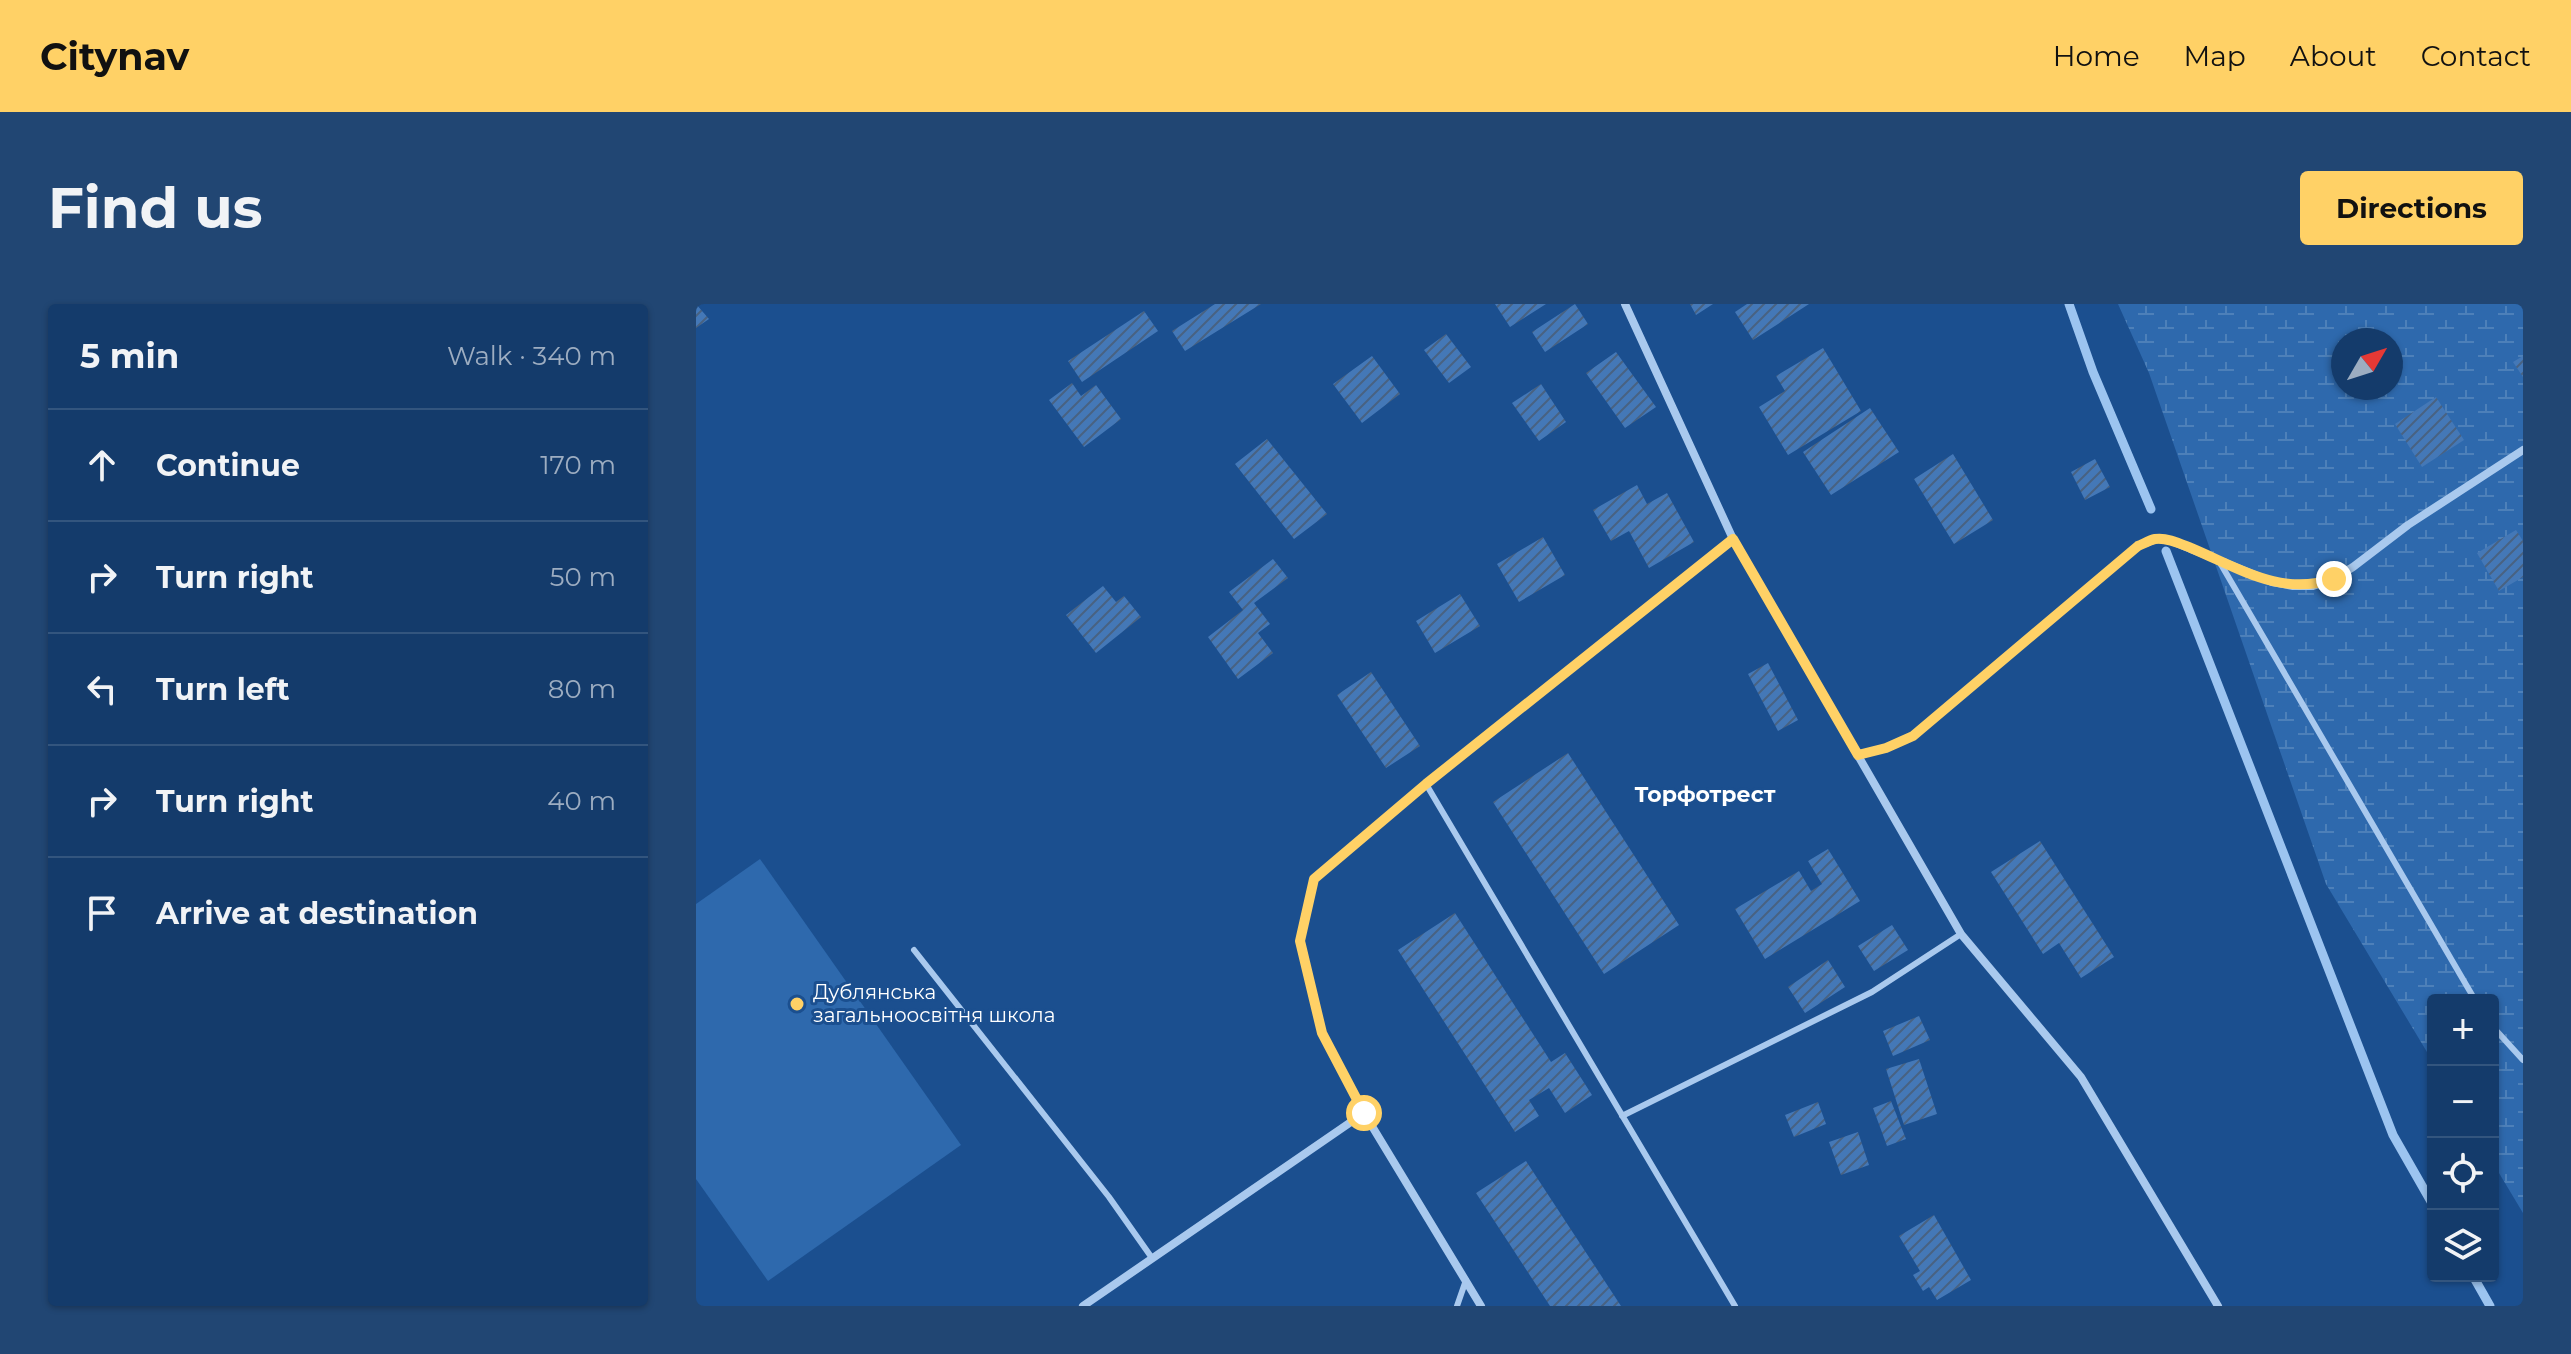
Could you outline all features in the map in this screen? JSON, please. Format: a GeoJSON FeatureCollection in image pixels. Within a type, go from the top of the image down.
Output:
{"type":"FeatureCollection","features":[{"type":"Feature","properties":{"kind":"street"},"geometry":{"type":"LineString","coordinates":[[1625,304],[1733,539],[1961,934],[2081,1077],[2218,1306]]}},
{"type":"Feature","properties":{"kind":"street"},"geometry":{"type":"LineString","coordinates":[[1858,755],[1886,748],[1913,736],[2138,546],[2156,539],[2169,540],[2272,582],[2313,586],[2334,579],[2408,525],[2523,450]]}},
{"type":"Feature","properties":{"kind":"street"},"geometry":{"type":"LineString","coordinates":[[1481,1306],[1364,1113],[1322,1033],[1300,941],[1314,879],[1426,784],[1733,539]]}},
{"type":"Feature","properties":{"kind":"street"},"geometry":{"type":"LineString","coordinates":[[1083,1306],[1364,1113]]}},
{"type":"Feature","properties":{"kind":"lane"},"geometry":{"type":"LineString","coordinates":[[2217,559],[2471,994]]}},
{"type":"Feature","properties":{"kind":"lane"},"geometry":{"type":"LineString","coordinates":[[1426,784],[1735,1306]]}},
{"type":"Feature","properties":{"kind":"lane"},"geometry":{"type":"LineString","coordinates":[[1622,1116],[1872,992],[1961,934]]}},
{"type":"Feature","properties":{"kind":"lane"},"geometry":{"type":"LineString","coordinates":[[914,950],[1109,1197],[1152,1258]]}},
{"type":"Feature","properties":{"kind":"lane"},"geometry":{"type":"LineString","coordinates":[[2499,1034],[2523,1060]]}},
{"type":"Feature","properties":{"kind":"lane"},"geometry":{"type":"LineString","coordinates":[[1457,1306],[1466,1280]]}},
{"type":"Feature","properties":{"kind":"green space"},"geometry":{"type":"Polygon","coordinates":[[[2118,304],[2523,304],[2523,1213],[2499,1173],[2499,994],[2427,994],[2427,1052],[2326,884],[2149,373],[2118,304]]]}},
{"type":"Feature","properties":{"kind":"green space"},"geometry":{"type":"Polygon","coordinates":[[[760,859],[961,1145],[768,1281],[696,1179],[696,904],[760,859]]]}},
{"type":"Feature","properties":{"kind":"building"},"geometry":{"type":"Polygon","coordinates":[[[696,304],[709,319],[696,328],[696,304]]]}},
{"type":"Feature","properties":{"kind":"building"},"geometry":{"type":"Polygon","coordinates":[[[1215,304],[1261,304],[1185,351],[1172,331],[1215,304]]]}},
{"type":"Feature","properties":{"kind":"building"},"geometry":{"type":"Polygon","coordinates":[[[1495,304],[1546,304],[1510,327],[1495,304]]]}},
{"type":"Feature","properties":{"kind":"building"},"geometry":{"type":"Polygon","coordinates":[[[1575,304],[1588,324],[1545,352],[1532,332],[1575,304]]]}},
{"type":"Feature","properties":{"kind":"building"},"geometry":{"type":"Polygon","coordinates":[[[1690,304],[1713,304],[1696,315],[1690,304]]]}},
{"type":"Feature","properties":{"kind":"building"},"geometry":{"type":"Polygon","coordinates":[[[1747,304],[1809,304],[1753,340],[1735,312],[1747,304]]]}},
{"type":"Feature","properties":{"kind":"building"},"geometry":{"type":"Polygon","coordinates":[[[1144,311],[1158,331],[1082,382],[1068,361],[1144,311]]]}},
{"type":"Feature","properties":{"kind":"building"},"geometry":{"type":"Polygon","coordinates":[[[1446,334],[1471,367],[1449,383],[1424,350],[1446,334]]]}},
{"type":"Feature","properties":{"kind":"building"},"geometry":{"type":"Polygon","coordinates":[[[1823,348],[1861,411],[1788,455],[1759,407],[1785,391],[1776,376],[1823,348]]]}},
{"type":"Feature","properties":{"kind":"building"},"geometry":{"type":"Polygon","coordinates":[[[1616,352],[1656,407],[1625,428],[1586,373],[1616,352]]]}},
{"type":"Feature","properties":{"kind":"building"},"geometry":{"type":"Polygon","coordinates":[[[1372,356],[1400,394],[1362,423],[1333,384],[1372,356]]]}},
{"type":"Feature","properties":{"kind":"building"},"geometry":{"type":"Polygon","coordinates":[[[2523,356],[2523,377],[2513,362],[2523,356]]]}},
{"type":"Feature","properties":{"kind":"building"},"geometry":{"type":"Polygon","coordinates":[[[1072,383],[1081,396],[1096,385],[1121,419],[1084,447],[1049,400],[1072,383]]]}},
{"type":"Feature","properties":{"kind":"building"},"geometry":{"type":"Polygon","coordinates":[[[1541,384],[1566,422],[1539,441],[1512,403],[1541,384]]]}},
{"type":"Feature","properties":{"kind":"building"},"geometry":{"type":"Polygon","coordinates":[[[2436,397],[2464,440],[2422,467],[2395,424],[2436,397]]]}},
{"type":"Feature","properties":{"kind":"building"},"geometry":{"type":"Polygon","coordinates":[[[1870,408],[1899,452],[1831,495],[1803,452],[1870,408]]]}},
{"type":"Feature","properties":{"kind":"building"},"geometry":{"type":"Polygon","coordinates":[[[1267,439],[1327,514],[1294,539],[1235,464],[1267,439]]]}},
{"type":"Feature","properties":{"kind":"building"},"geometry":{"type":"Polygon","coordinates":[[[1953,454],[1993,520],[1954,544],[1914,479],[1953,454]]]}},
{"type":"Feature","properties":{"kind":"building"},"geometry":{"type":"Polygon","coordinates":[[[2095,459],[2110,487],[2085,500],[2071,472],[2095,459]]]}},
{"type":"Feature","properties":{"kind":"building"},"geometry":{"type":"Polygon","coordinates":[[[1637,485],[1647,504],[1667,493],[1694,542],[1649,568],[1629,531],[1611,541],[1593,510],[1637,485]]]}},
{"type":"Feature","properties":{"kind":"building"},"geometry":{"type":"Polygon","coordinates":[[[2516,530],[2523,541],[2523,577],[2499,591],[2477,553],[2516,530]]]}},
{"type":"Feature","properties":{"kind":"building"},"geometry":{"type":"Polygon","coordinates":[[[1543,537],[1565,575],[1519,602],[1497,564],[1543,537]]]}},
{"type":"Feature","properties":{"kind":"building"},"geometry":{"type":"Polygon","coordinates":[[[1273,559],[1288,578],[1254,603],[1270,624],[1258,633],[1273,653],[1238,679],[1208,637],[1243,610],[1229,592],[1273,559]]]}},
{"type":"Feature","properties":{"kind":"building"},"geometry":{"type":"Polygon","coordinates":[[[1103,586],[1116,602],[1124,596],[1141,617],[1096,653],[1066,615],[1103,586]]]}},
{"type":"Feature","properties":{"kind":"building"},"geometry":{"type":"Polygon","coordinates":[[[1460,594],[1480,626],[1435,653],[1416,621],[1460,594]]]}},
{"type":"Feature","properties":{"kind":"building"},"geometry":{"type":"Polygon","coordinates":[[[1768,663],[1798,720],[1778,731],[1748,674],[1768,663]]]}},
{"type":"Feature","properties":{"kind":"building"},"geometry":{"type":"Polygon","coordinates":[[[1371,672],[1420,746],[1386,768],[1337,695],[1371,672]]]}},
{"type":"Feature","properties":{"kind":"building"},"geometry":{"type":"Polygon","coordinates":[[[1568,753],[1679,925],[1604,974],[1493,802],[1568,753]]]}},
{"type":"Feature","properties":{"kind":"building"},"geometry":{"type":"Polygon","coordinates":[[[2040,841],[2114,957],[2081,978],[2059,943],[2043,954],[1991,872],[2040,841]]]}},
{"type":"Feature","properties":{"kind":"building"},"geometry":{"type":"Polygon","coordinates":[[[1828,849],[1860,901],[1765,959],[1735,909],[1799,871],[1811,891],[1822,884],[1808,861],[1828,849]]]}},
{"type":"Feature","properties":{"kind":"building"},"geometry":{"type":"Polygon","coordinates":[[[1455,913],[1551,1062],[1565,1053],[1592,1095],[1565,1113],[1549,1088],[1529,1100],[1539,1116],[1515,1132],[1398,950],[1455,913]]]}},
{"type":"Feature","properties":{"kind":"building"},"geometry":{"type":"Polygon","coordinates":[[[1892,925],[1908,950],[1874,971],[1858,946],[1892,925]]]}},
{"type":"Feature","properties":{"kind":"building"},"geometry":{"type":"Polygon","coordinates":[[[1828,960],[1845,987],[1805,1013],[1788,987],[1828,960]]]}},
{"type":"Feature","properties":{"kind":"building"},"geometry":{"type":"Polygon","coordinates":[[[1919,1016],[1930,1040],[1893,1056],[1883,1031],[1919,1016]]]}},
{"type":"Feature","properties":{"kind":"building"},"geometry":{"type":"Polygon","coordinates":[[[1919,1059],[1937,1114],[1904,1125],[1886,1069],[1919,1059]]]}},
{"type":"Feature","properties":{"kind":"building"},"geometry":{"type":"Polygon","coordinates":[[[1891,1101],[1906,1139],[1887,1146],[1873,1108],[1891,1101]]]}},
{"type":"Feature","properties":{"kind":"building"},"geometry":{"type":"Polygon","coordinates":[[[1818,1102],[1826,1124],[1794,1137],[1785,1115],[1818,1102]]]}},
{"type":"Feature","properties":{"kind":"building"},"geometry":{"type":"Polygon","coordinates":[[[1858,1132],[1869,1165],[1841,1175],[1829,1142],[1858,1132]]]}},
{"type":"Feature","properties":{"kind":"building"},"geometry":{"type":"Polygon","coordinates":[[[1526,1161],[1621,1306],[1550,1306],[1476,1193],[1526,1161]]]}},
{"type":"Feature","properties":{"kind":"building"},"geometry":{"type":"Polygon","coordinates":[[[1934,1215],[1971,1280],[1937,1300],[1929,1287],[1923,1291],[1913,1275],[1920,1271],[1899,1236],[1934,1215]]]}},
{"type":"Feature","properties":{"kind":"waterway"},"geometry":{"type":"LineString","coordinates":[[2069,304],[2093,372],[2151,509]]}},
{"type":"Feature","properties":{"kind":"waterway"},"geometry":{"type":"LineString","coordinates":[[2166,551],[2393,1135],[2427,1194]]}},
{"type":"Feature","properties":{"kind":"waterway"},"geometry":{"type":"LineString","coordinates":[[2476,1282],[2490,1306]]}},
{"type":"Feature","properties":{"kind":"place","name":"Дублянська загальноосвітня школа"},"geometry":{"type":"Point","coordinates":[797,1004]}},
{"type":"Feature","properties":{"kind":"district","name":"Торфотрест"},"geometry":{"type":"Point","coordinates":[1705,794]}},
{"type":"Feature","properties":{"kind":"route"},"geometry":{"type":"LineString","coordinates":[[1364,1113],[1322,1033],[1300,941],[1314,879],[1426,784],[1733,539],[1858,755],[1886,748],[1913,736],[2138,546],[2156,539],[2181,544],[2272,582],[2313,586],[2334,579]]}}]}
